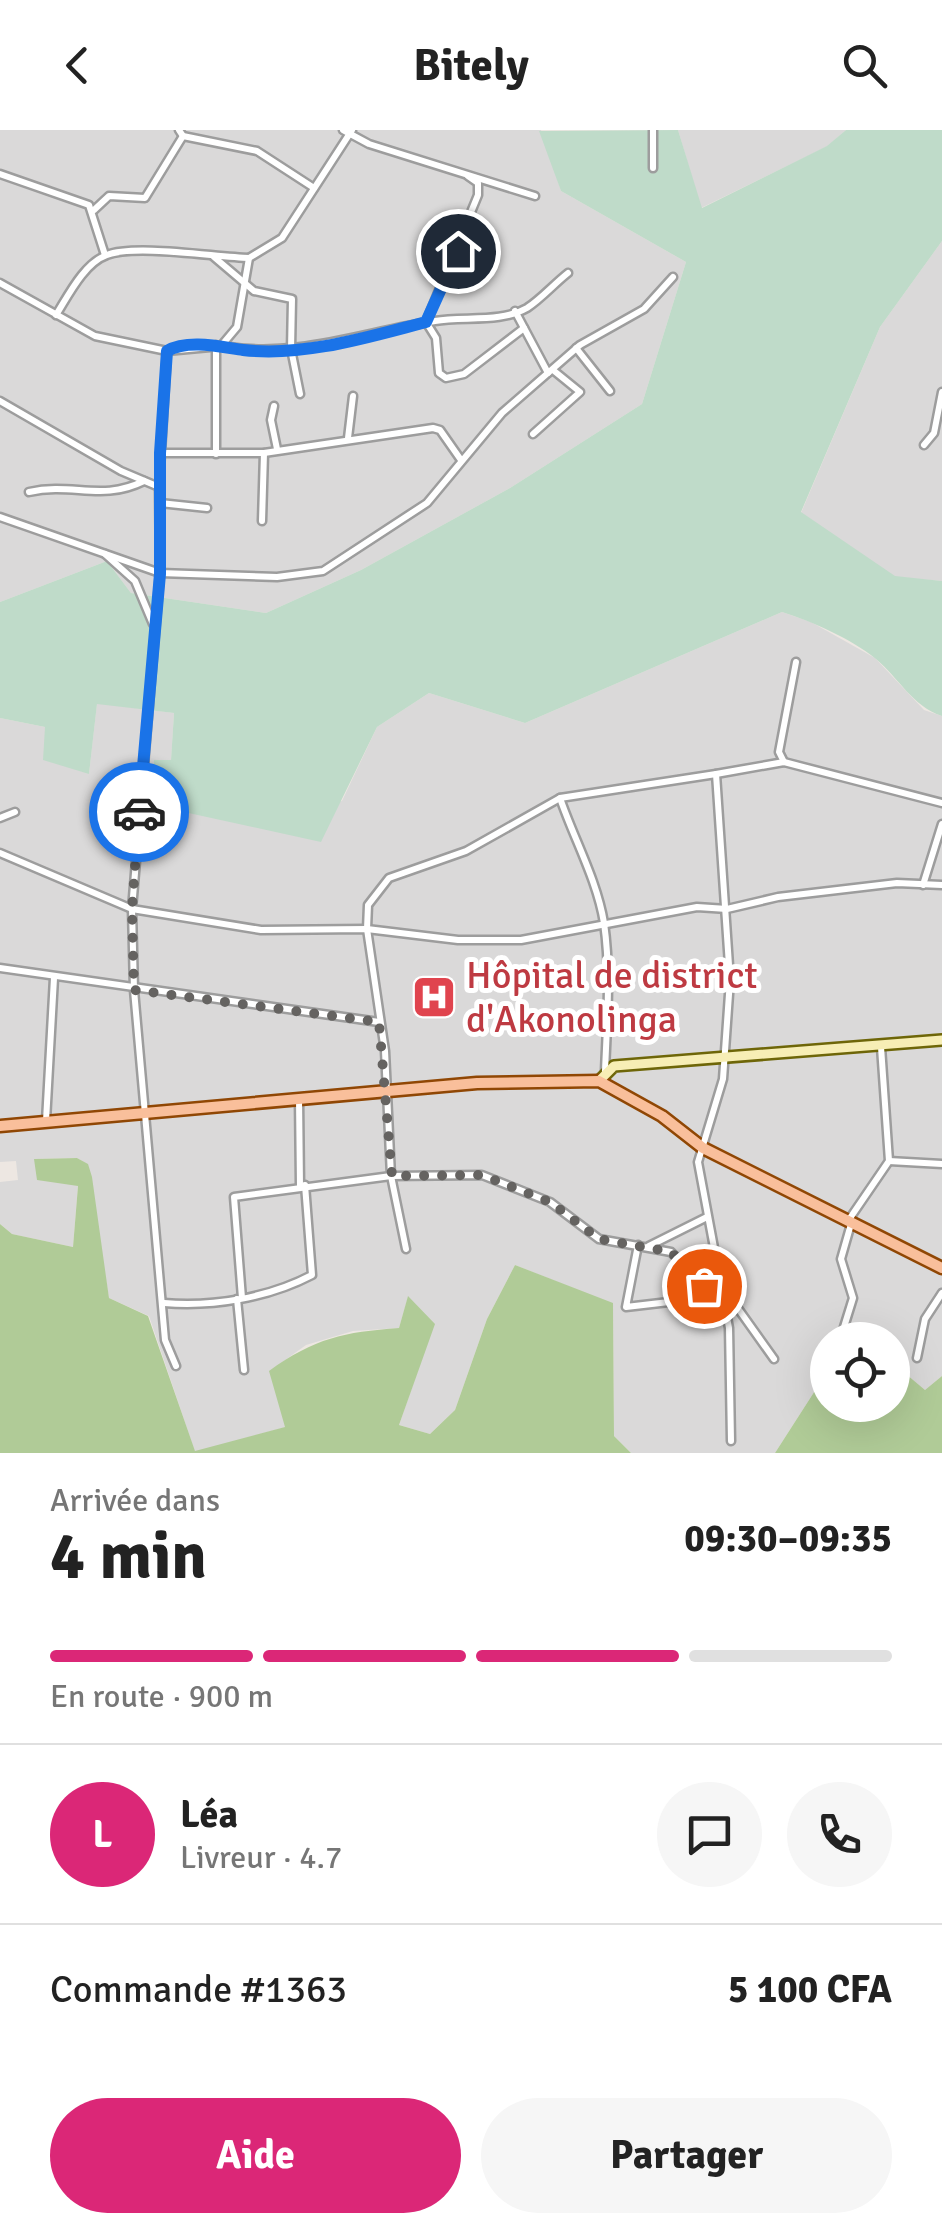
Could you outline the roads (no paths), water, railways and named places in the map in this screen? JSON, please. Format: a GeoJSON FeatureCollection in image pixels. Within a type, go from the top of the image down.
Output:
{"type":"FeatureCollection","features":[{"type":"Feature","properties":{"kind":"main road"},"geometry":{"type":"LineString","coordinates":[[0,1126],[478,1083],[602,1076],[704,1148],[942,1268]]}},
{"type":"Feature","properties":{"kind":"street"},"geometry":{"type":"LineString","coordinates":[[652,168],[653,130]]}},
{"type":"Feature","properties":{"kind":"street"},"geometry":{"type":"LineString","coordinates":[[56,315],[87,270],[105,255],[126,251],[250,258],[282,238],[348,131],[534,196]]}},
{"type":"Feature","properties":{"kind":"street"},"geometry":{"type":"LineString","coordinates":[[94,210],[109,196],[145,198],[181,133],[257,151],[314,188]]}},
{"type":"Feature","properties":{"kind":"street"},"geometry":{"type":"LineString","coordinates":[[0,174],[94,210]]}},
{"type":"Feature","properties":{"kind":"street"},"geometry":{"type":"LineString","coordinates":[[426,322],[478,195],[478,183],[468,176]]}},
{"type":"Feature","properties":{"kind":"street"},"geometry":{"type":"LineString","coordinates":[[94,210],[105,255]]}},
{"type":"Feature","properties":{"kind":"street"},"geometry":{"type":"LineString","coordinates":[[214,257],[254,291],[292,300],[290,349],[300,394]]}},
{"type":"Feature","properties":{"kind":"street"},"geometry":{"type":"LineString","coordinates":[[219,346],[231,340],[237,327],[242,284],[250,258]]}},
{"type":"Feature","properties":{"kind":"street"},"geometry":{"type":"LineString","coordinates":[[0,282],[96,336],[167,351],[219,346],[290,349],[426,322],[480,319],[528,307],[568,273]]}},
{"type":"Feature","properties":{"kind":"street"},"geometry":{"type":"LineString","coordinates":[[0,517],[160,574],[277,577],[323,571],[427,503],[502,413],[576,348],[644,309],[673,277]]}},
{"type":"Feature","properties":{"kind":"street"},"geometry":{"type":"LineString","coordinates":[[515,311],[550,372],[580,392],[533,434]]}},
{"type":"Feature","properties":{"kind":"street"},"geometry":{"type":"LineString","coordinates":[[426,322],[436,338],[437,369],[446,378],[460,377],[524,328]]}},
{"type":"Feature","properties":{"kind":"street"},"geometry":{"type":"LineString","coordinates":[[216,455],[219,346]]}},
{"type":"Feature","properties":{"kind":"street"},"geometry":{"type":"LineString","coordinates":[[576,348],[610,391]]}},
{"type":"Feature","properties":{"kind":"street"},"geometry":{"type":"LineString","coordinates":[[167,351],[160,453],[160,574],[132,909],[134,990],[165,1340],[176,1366]]}},
{"type":"Feature","properties":{"kind":"street"},"geometry":{"type":"LineString","coordinates":[[924,445],[934,433],[942,392]]}},
{"type":"Feature","properties":{"kind":"street"},"geometry":{"type":"LineString","coordinates":[[348,438],[353,396]]}},
{"type":"Feature","properties":{"kind":"street"},"geometry":{"type":"LineString","coordinates":[[0,400],[160,487]]}},
{"type":"Feature","properties":{"kind":"street"},"geometry":{"type":"LineString","coordinates":[[274,406],[271,420],[277,449]]}},
{"type":"Feature","properties":{"kind":"street"},"geometry":{"type":"LineString","coordinates":[[160,453],[264,453],[348,438],[438,429],[462,460]]}},
{"type":"Feature","properties":{"kind":"street"},"geometry":{"type":"LineString","coordinates":[[262,521],[264,453]]}},
{"type":"Feature","properties":{"kind":"street"},"geometry":{"type":"LineString","coordinates":[[29,492],[71,487],[96,494],[120,493],[145,481]]}},
{"type":"Feature","properties":{"kind":"street"},"geometry":{"type":"LineString","coordinates":[[160,503],[206,508]]}},
{"type":"Feature","properties":{"kind":"street"},"geometry":{"type":"LineString","coordinates":[[105,554],[135,582],[153,625]]}},
{"type":"Feature","properties":{"kind":"street"},"geometry":{"type":"LineString","coordinates":[[784,762],[780,752],[796,662]]}},
{"type":"Feature","properties":{"kind":"street"},"geometry":{"type":"LineString","coordinates":[[406,1249],[392,1176],[384,1094],[385,1050],[367,928],[368,905],[389,878],[466,851],[560,798],[784,762],[942,803]]}},
{"type":"Feature","properties":{"kind":"street"},"geometry":{"type":"LineString","coordinates":[[716,774],[730,980],[726,1056],[698,1162],[729,1328],[730,1441]]}},
{"type":"Feature","properties":{"kind":"street"},"geometry":{"type":"LineString","coordinates":[[560,798],[582,862],[594,884],[604,924],[602,1076]]}},
{"type":"Feature","properties":{"kind":"street"},"geometry":{"type":"LineString","coordinates":[[0,818],[15,812]]}},
{"type":"Feature","properties":{"kind":"street"},"geometry":{"type":"LineString","coordinates":[[923,885],[942,824]]}},
{"type":"Feature","properties":{"kind":"street"},"geometry":{"type":"LineString","coordinates":[[0,854],[132,909],[261,930],[367,928],[458,940],[521,940],[697,907],[727,910],[778,897],[897,883],[942,884]]}},
{"type":"Feature","properties":{"kind":"street"},"geometry":{"type":"LineString","coordinates":[[0,968],[379,1022]]}},
{"type":"Feature","properties":{"kind":"street"},"geometry":{"type":"LineString","coordinates":[[46,1121],[54,978]]}},
{"type":"Feature","properties":{"kind":"street"},"geometry":{"type":"LineString","coordinates":[[602,1076],[614,1066],[942,1040]]}},
{"type":"Feature","properties":{"kind":"street"},"geometry":{"type":"LineString","coordinates":[[846,1322],[853,1298],[841,1259],[849,1222],[890,1160],[881,1047]]}},
{"type":"Feature","properties":{"kind":"street"},"geometry":{"type":"LineString","coordinates":[[164,1303],[199,1306],[240,1298],[312,1275],[302,1186],[300,1099]]}},
{"type":"Feature","properties":{"kind":"street"},"geometry":{"type":"LineString","coordinates":[[890,1160],[942,1164]]}},
{"type":"Feature","properties":{"kind":"street"},"geometry":{"type":"LineString","coordinates":[[244,1370],[234,1197],[392,1176],[482,1175],[550,1202],[599,1239],[671,1252],[689,1275],[704,1286],[722,1286]]}},
{"type":"Feature","properties":{"kind":"street"},"geometry":{"type":"LineString","coordinates":[[648,1247],[707,1216]]}},
{"type":"Feature","properties":{"kind":"street"},"geometry":{"type":"LineString","coordinates":[[638,1245],[626,1307],[686,1300],[689,1275]]}},
{"type":"Feature","properties":{"kind":"street"},"geometry":{"type":"LineString","coordinates":[[722,1286],[774,1359]]}},
{"type":"Feature","properties":{"kind":"street"},"geometry":{"type":"LineString","coordinates":[[917,1358],[925,1319],[942,1293]]}},
{"type":"Feature","properties":{"kind":"place","name":"Hôpital de district d'Akonolinga"},"geometry":{"type":"Point","coordinates":[434,997]}}]}
